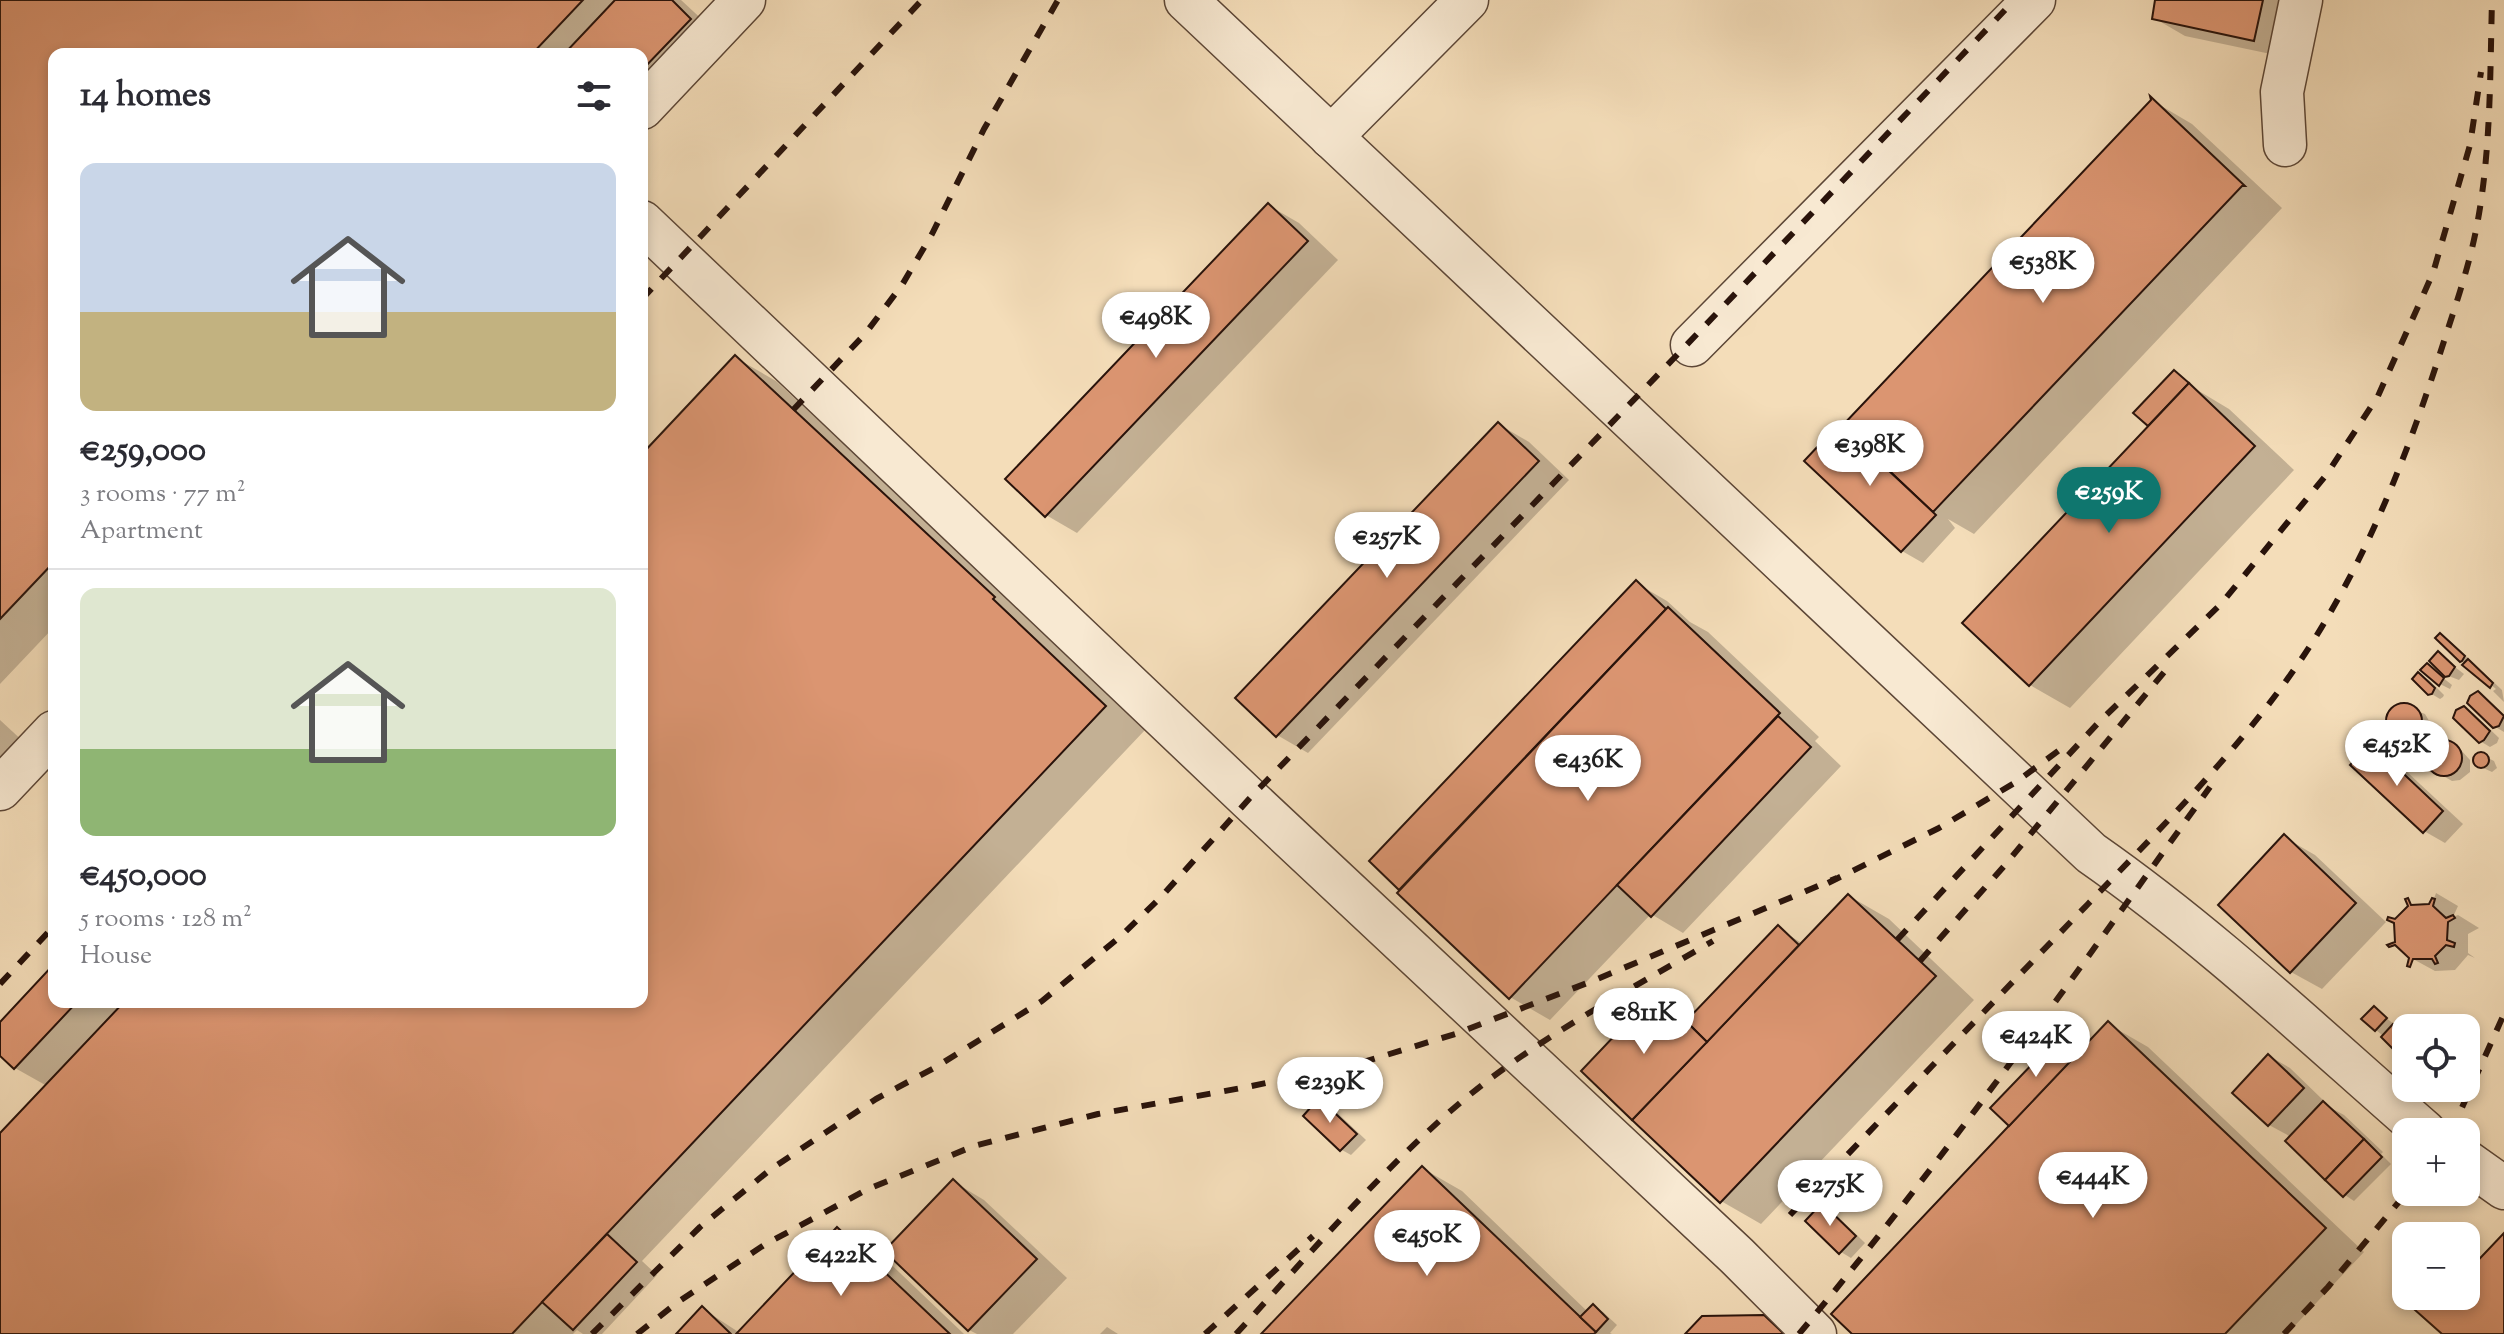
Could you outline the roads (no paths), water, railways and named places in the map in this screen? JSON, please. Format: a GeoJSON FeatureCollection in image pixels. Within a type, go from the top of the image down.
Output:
{"type":"FeatureCollection","features":[{"type":"Feature","properties":{"kind":"lane"},"geometry":{"type":"LineString","coordinates":[[648,102],[744,0]]}},
{"type":"Feature","properties":{"kind":"lane"},"geometry":{"type":"LineString","coordinates":[[1186,0],[2091,853],[2139,886],[2189,927],[2409,1118]]}},
{"type":"Feature","properties":{"kind":"lane"},"geometry":{"type":"LineString","coordinates":[[1331,137],[1467,0]]}},
{"type":"Feature","properties":{"kind":"lane"},"geometry":{"type":"LineString","coordinates":[[2285,145],[2282,92],[2301,0]]}},
{"type":"Feature","properties":{"kind":"lane"},"geometry":{"type":"LineString","coordinates":[[1692,345],[2023,4]]}},
{"type":"Feature","properties":{"kind":"lane"},"geometry":{"type":"LineString","coordinates":[[648,228],[1249,799],[1737,1256],[1815,1334]]}},
{"type":"Feature","properties":{"kind":"lane"},"geometry":{"type":"LineString","coordinates":[[0,789],[48,738]]}},
{"type":"Feature","properties":{"kind":"lane"},"geometry":{"type":"LineString","coordinates":[[2480,1171],[2504,1188]]}},
{"type":"Feature","properties":{"kind":"railway"},"geometry":{"type":"LineString","coordinates":[[648,293],[922,0]]}},
{"type":"Feature","properties":{"kind":"railway"},"geometry":{"type":"LineString","coordinates":[[793,410],[865,334],[902,285],[932,234],[984,129],[1058,0]]}},
{"type":"Feature","properties":{"kind":"railway"},"geometry":{"type":"LineString","coordinates":[[1790,1215],[2218,766],[2278,692],[2330,613],[2365,547],[2409,444],[2471,253],[2482,197],[2487,141],[2492,0]]}},
{"type":"Feature","properties":{"kind":"railway"},"geometry":{"type":"LineString","coordinates":[[592,1334],[700,1227],[771,1169],[876,1099],[936,1067],[1042,1001],[1121,936],[2005,10]]}},
{"type":"Feature","properties":{"kind":"railway"},"geometry":{"type":"LineString","coordinates":[[1897,940],[2099,722],[2221,604],[2327,474],[2378,396],[2433,273],[2470,145],[2481,72]]}},
{"type":"Feature","properties":{"kind":"railway"},"geometry":{"type":"LineString","coordinates":[[1920,961],[2005,865],[2165,671]]}},
{"type":"Feature","properties":{"kind":"railway"},"geometry":{"type":"LineString","coordinates":[[1828,883],[1939,828],[2016,782],[2069,743]]}},
{"type":"Feature","properties":{"kind":"railway"},"geometry":{"type":"LineString","coordinates":[[1799,1334],[1958,1133],[2210,787]]}},
{"type":"Feature","properties":{"kind":"railway"},"geometry":{"type":"LineString","coordinates":[[637,1334],[678,1302],[764,1245],[868,1189],[974,1146],[1098,1114],[1357,1064],[1455,1034],[1595,980],[1837,878]]}},
{"type":"Feature","properties":{"kind":"railway"},"geometry":{"type":"LineString","coordinates":[[0,984],[48,932]]}},
{"type":"Feature","properties":{"kind":"railway"},"geometry":{"type":"LineString","coordinates":[[1236,1334],[1373,1185],[1461,1102],[1552,1036],[1713,941]]}},
{"type":"Feature","properties":{"kind":"railway"},"geometry":{"type":"LineString","coordinates":[[2457,1118],[2504,1014]]}},
{"type":"Feature","properties":{"kind":"railway"},"geometry":{"type":"LineString","coordinates":[[2284,1334],[2395,1206]]}},
{"type":"Feature","properties":{"kind":"railway"},"geometry":{"type":"LineString","coordinates":[[1205,1334],[1313,1236]]}}]}
